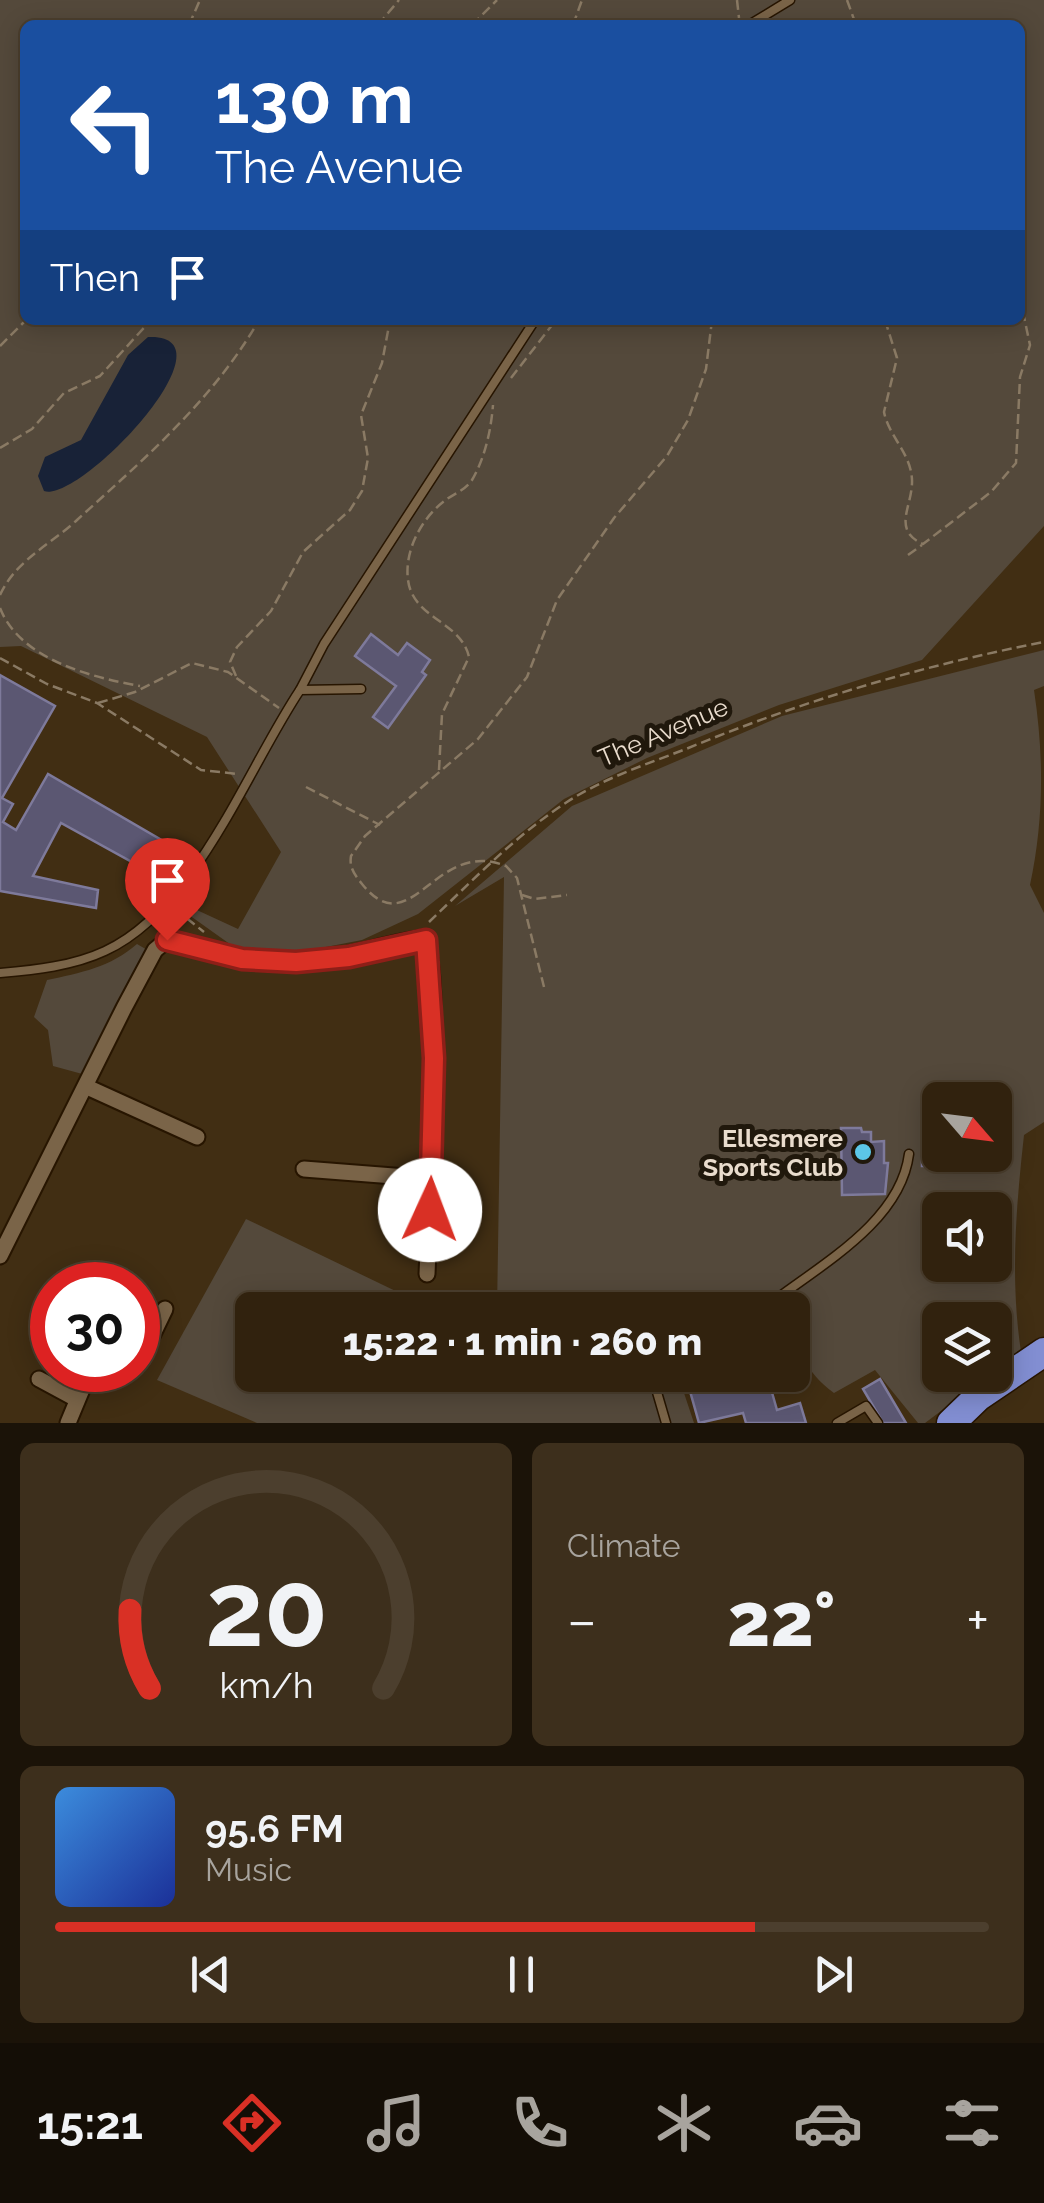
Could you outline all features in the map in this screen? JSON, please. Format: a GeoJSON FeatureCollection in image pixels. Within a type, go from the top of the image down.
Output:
{"type":"FeatureCollection","features":[{"type":"Feature","properties":{"kind":"highway"},"geometry":{"type":"LineString","coordinates":[[951,1423],[978,1396],[1044,1352]]}},
{"type":"Feature","properties":{"kind":"highway"},"geometry":{"type":"LineString","coordinates":[[963,1423],[1044,1374]]}},
{"type":"Feature","properties":{"kind":"street"},"geometry":{"type":"LineString","coordinates":[[0,1256],[148,964],[167,940],[242,959],[296,962],[349,957],[420,938],[428,942],[434,1058],[427,1274]]}},
{"type":"Feature","properties":{"kind":"street"},"geometry":{"type":"LineString","coordinates":[[86,1087],[197,1137]]}},
{"type":"Feature","properties":{"kind":"street"},"geometry":{"type":"LineString","coordinates":[[304,1169],[432,1179]]}},
{"type":"Feature","properties":{"kind":"street"},"geometry":{"type":"LineString","coordinates":[[160,1319],[165,1308]]}},
{"type":"Feature","properties":{"kind":"street"},"geometry":{"type":"LineString","coordinates":[[63,1392],[76,1399]]}},
{"type":"Feature","properties":{"kind":"street"},"geometry":{"type":"LineString","coordinates":[[68,1423],[79,1392]]}},
{"type":"Feature","properties":{"kind":"lane"},"geometry":{"type":"LineString","coordinates":[[756,20],[790,0]]}},
{"type":"Feature","properties":{"kind":"lane"},"geometry":{"type":"LineString","coordinates":[[0,973],[71,964],[105,951],[169,902],[193,872],[324,644],[532,325]]}},
{"type":"Feature","properties":{"kind":"lane"},"geometry":{"type":"LineString","coordinates":[[300,690],[361,689]]}},
{"type":"Feature","properties":{"kind":"lane"},"geometry":{"type":"LineString","coordinates":[[784,1292],[883,1212],[906,1178],[909,1154]]}},
{"type":"Feature","properties":{"kind":"lane"},"geometry":{"type":"LineString","coordinates":[[657,1392],[666,1423]]}},
{"type":"Feature","properties":{"kind":"lane"},"geometry":{"type":"LineString","coordinates":[[837,1423],[866,1406],[878,1423]]}},
{"type":"Feature","properties":{"kind":"path"},"geometry":{"type":"LineString","coordinates":[[382,20],[398,0]]}},
{"type":"Feature","properties":{"kind":"path"},"geometry":{"type":"LineString","coordinates":[[477,20],[497,0]]}},
{"type":"Feature","properties":{"kind":"path"},"geometry":{"type":"LineString","coordinates":[[908,555],[991,492],[1016,463],[1020,378],[1030,345],[1025,322]]}},
{"type":"Feature","properties":{"kind":"path"},"geometry":{"type":"LineString","coordinates":[[0,346],[21,325]]}},
{"type":"Feature","properties":{"kind":"path"},"geometry":{"type":"LineString","coordinates":[[0,448],[32,429],[64,393],[100,376],[146,325]]}},
{"type":"Feature","properties":{"kind":"path"},"geometry":{"type":"LineString","coordinates":[[0,595],[31,555],[66,530],[166,440],[214,385],[255,325]]}},
{"type":"Feature","properties":{"kind":"path"},"geometry":{"type":"LineString","coordinates":[[236,676],[230,662],[233,652],[271,611],[303,552],[350,510],[362,491],[368,458],[360,414],[382,363],[389,325]]}},
{"type":"Feature","properties":{"kind":"path"},"geometry":{"type":"LineString","coordinates":[[504,385],[529,359],[553,325]]}},
{"type":"Feature","properties":{"kind":"path"},"geometry":{"type":"LineString","coordinates":[[544,986],[512,870],[492,862],[450,867],[402,904],[378,903],[350,862],[365,836],[478,739],[517,692],[535,664],[556,600],[614,518],[677,441],[706,369],[711,325]]}},
{"type":"Feature","properties":{"kind":"path"},"geometry":{"type":"LineString","coordinates":[[887,325],[897,358],[884,412],[910,466],[905,528],[910,538],[923,544]]}},
{"type":"Feature","properties":{"kind":"path"},"geometry":{"type":"LineString","coordinates":[[439,770],[442,714],[469,657],[452,630],[415,600],[408,581],[410,551],[432,512],[469,484],[489,434],[494,401]]}},
{"type":"Feature","properties":{"kind":"path"},"geometry":{"type":"LineString","coordinates":[[0,608],[11,628],[32,650],[144,687]]}},
{"type":"Feature","properties":{"kind":"path","name":"The Avenue"},"geometry":{"type":"LineString","coordinates":[[417,928],[430,922],[492,862],[568,802],[785,708],[880,680],[1044,642]]}},
{"type":"Feature","properties":{"kind":"path"},"geometry":{"type":"LineString","coordinates":[[0,658],[48,684],[97,703],[200,770],[247,774]]}},
{"type":"Feature","properties":{"kind":"path"},"geometry":{"type":"LineString","coordinates":[[97,703],[144,687],[192,663],[236,676],[285,712]]}},
{"type":"Feature","properties":{"kind":"path"},"geometry":{"type":"LineString","coordinates":[[306,787],[380,826]]}},
{"type":"Feature","properties":{"kind":"path"},"geometry":{"type":"LineString","coordinates":[[521,894],[535,899],[567,896]]}},
{"type":"Feature","properties":{"kind":"path"},"geometry":{"type":"LineString","coordinates":[[169,902],[212,937]]}},
{"type":"Feature","properties":{"kind":"shaded area"},"geometry":{"type":"Polygon","coordinates":[[[0,0],[1044,0],[1044,526],[922,660],[779,705],[647,758],[564,799],[418,914],[362,940],[300,952],[241,952],[182,910],[186,905],[238,929],[281,852],[207,737],[21,646],[0,647],[0,0]]]}},
{"type":"Feature","properties":{"kind":"shaded area"},"geometry":{"type":"Polygon","coordinates":[[[1044,650],[1044,686],[1034,690],[1041,788],[1030,885],[1044,913],[1044,1122],[1024,1135],[1021,1162],[1015,1270],[1021,1352],[1012,1359],[1012,1302],[922,1302],[922,1392],[966,1392],[925,1423],[918,1423],[875,1370],[834,1393],[815,1376],[810,1368],[810,1292],[497,1292],[504,877],[455,906],[572,806],[782,716],[1044,650]]]}},
{"type":"Feature","properties":{"kind":"shaded area"},"geometry":{"type":"Polygon","coordinates":[[[137,944],[149,951],[86,1075],[53,1066],[48,1030],[34,1017],[47,980],[106,964],[137,944]]]}},
{"type":"Feature","properties":{"kind":"shaded area"},"geometry":{"type":"Polygon","coordinates":[[[246,1219],[398,1292],[235,1292],[235,1392],[684,1392],[694,1423],[257,1423],[160,1381],[160,1375],[246,1219]]]}},
{"type":"Feature","properties":{"kind":"water"},"geometry":{"type":"Polygon","coordinates":[[[148,337],[172,343],[176,361],[165,387],[144,417],[89,472],[63,488],[44,491],[38,476],[45,457],[81,440],[128,355],[148,337]]]}},
{"type":"Feature","properties":{"kind":"building"},"geometry":{"type":"Polygon","coordinates":[[[371,634],[398,655],[407,643],[430,660],[422,672],[426,675],[388,728],[373,717],[396,686],[355,656],[371,634]]]}},
{"type":"Feature","properties":{"kind":"building"},"geometry":{"type":"Polygon","coordinates":[[[0,675],[55,706],[2,798],[13,804],[3,822],[16,830],[48,774],[170,845],[152,873],[61,823],[33,876],[98,890],[96,908],[0,891],[0,675]]]}},
{"type":"Feature","properties":{"kind":"building","name":"Ellesmere Sports Club"},"geometry":{"type":"Polygon","coordinates":[[[841,1128],[861,1128],[862,1132],[871,1132],[871,1142],[884,1141],[884,1163],[888,1163],[885,1194],[842,1195],[841,1128]]]}},
{"type":"Feature","properties":{"kind":"building"},"geometry":{"type":"Polygon","coordinates":[[[880,1379],[906,1423],[883,1423],[863,1389],[880,1379]]]}},
{"type":"Feature","properties":{"kind":"building"},"geometry":{"type":"Polygon","coordinates":[[[690,1392],[772,1392],[777,1410],[800,1403],[806,1423],[746,1423],[743,1413],[699,1423],[690,1392]]]}},
{"type":"Feature","properties":{"kind":"place","name":"Ellesmere Sports Club"},"geometry":{"type":"Point","coordinates":[863,1152]}},
{"type":"Feature","properties":{"kind":"route"},"geometry":{"type":"LineString","coordinates":[[167,940],[242,959],[296,962],[349,957],[420,938],[428,942],[434,1058],[430,1210]]}}]}
